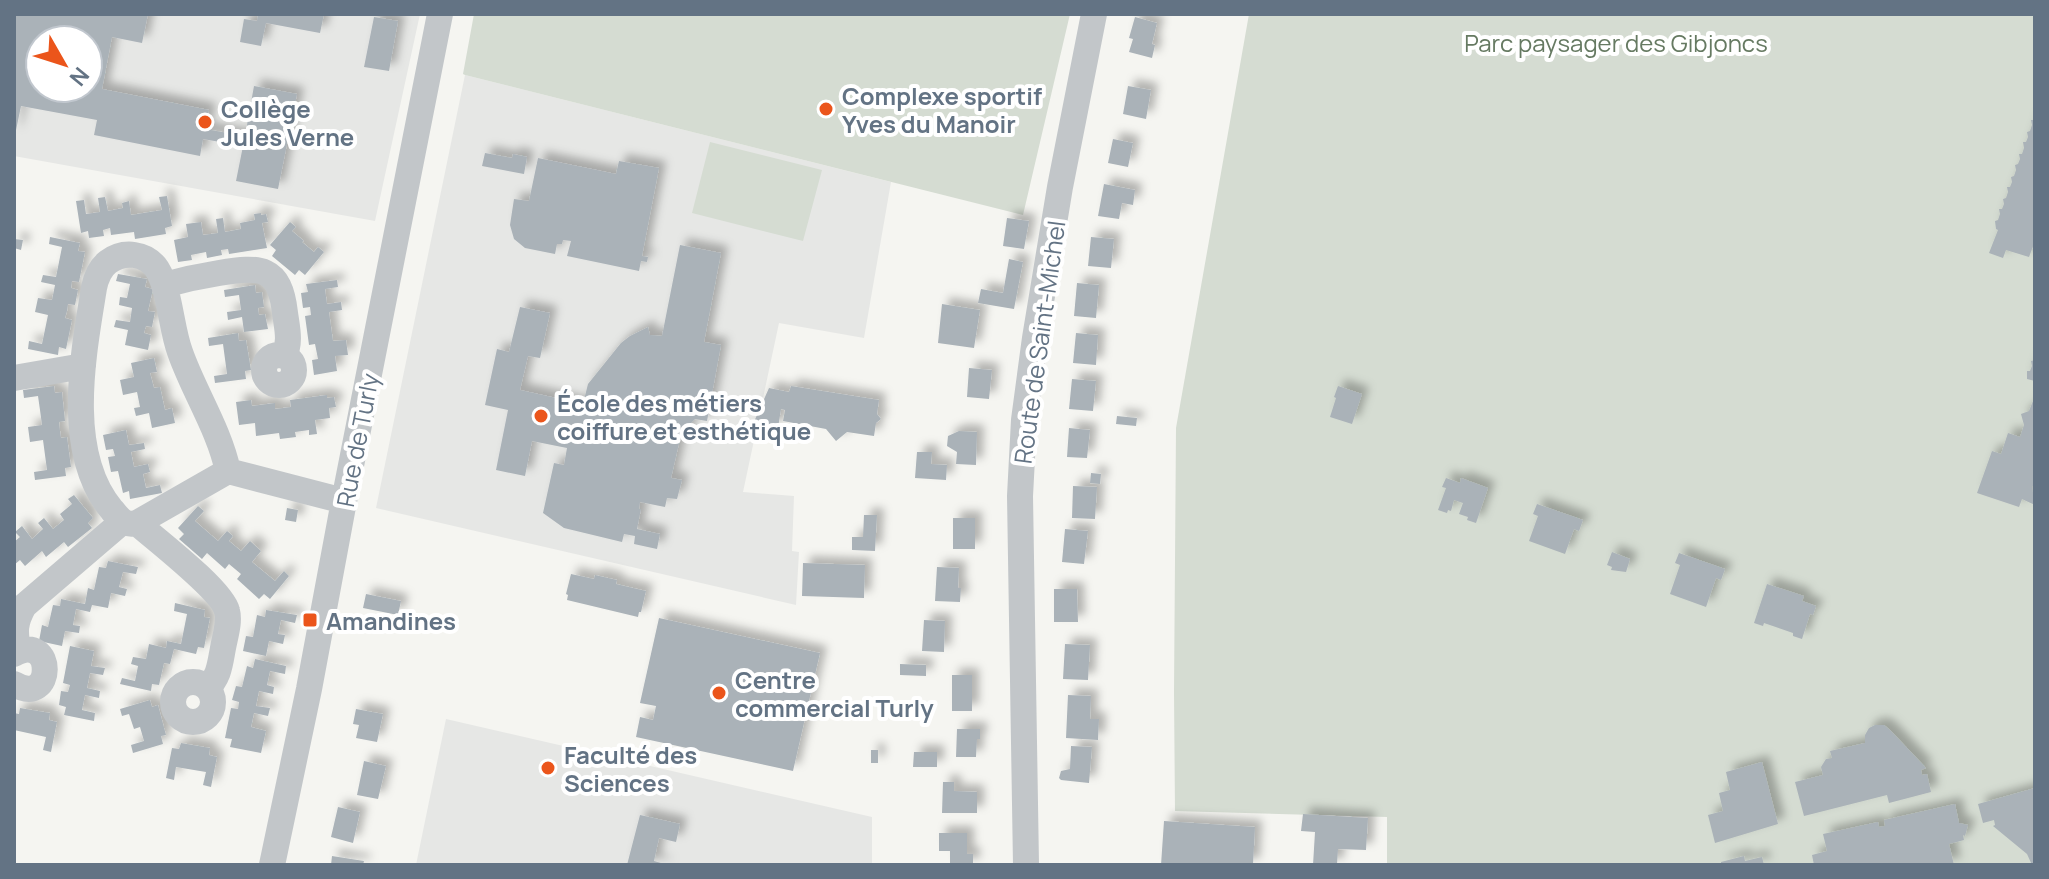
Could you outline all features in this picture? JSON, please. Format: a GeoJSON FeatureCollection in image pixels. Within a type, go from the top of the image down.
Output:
{"type":"FeatureCollection","features":[{"type":"Feature","properties":{"kind":"street","name":"Rue de Turly"},"geometry":{"type":"LineString","coordinates":[[272,865],[440,14]]}},
{"type":"Feature","properties":{"kind":"street","name":"Route de Saint-Michel"},"geometry":{"type":"LineString","coordinates":[[1026,865],[1020,496],[1024,420],[1060,187],[1094,14]]}},
{"type":"Feature","properties":{"kind":"street"},"geometry":{"type":"LineString","coordinates":[[207,688],[217,677],[226,631],[228,615],[223,601],[201,579],[130,523],[101,494],[89,468],[81,412],[83,366],[96,278],[109,261],[135,254],[152,263],[158,271],[178,348],[218,439],[228,471]]}},
{"type":"Feature","properties":{"kind":"street"},"geometry":{"type":"LineString","coordinates":[[164,285],[196,276],[249,268],[265,272],[278,285],[284,304],[289,341],[284,356]]}},
{"type":"Feature","properties":{"kind":"street"},"geometry":{"type":"LineString","coordinates":[[14,378],[83,366]]}},
{"type":"Feature","properties":{"kind":"street"},"geometry":{"type":"LineString","coordinates":[[14,684],[21,688],[34,687],[40,684],[46,673],[44,661],[36,652],[16,653],[14,631],[24,606],[130,523],[228,471],[344,501]]}},
{"type":"Feature","properties":{"kind":"shaded area","name":"Collège Jules Verne"},"geometry":{"type":"Polygon","coordinates":[[[14,14],[420,14],[375,221],[14,156],[14,14]]]}},
{"type":"Feature","properties":{"kind":"shaded area"},"geometry":{"type":"Polygon","coordinates":[[[465,75],[891,182],[864,338],[779,323],[743,492],[794,496],[792,551],[799,552],[796,605],[376,508],[465,75]]]}},
{"type":"Feature","properties":{"kind":"shaded area","name":"Faculté des Sciences"},"geometry":{"type":"Polygon","coordinates":[[[446,719],[872,817],[872,865],[416,865],[446,719]]]}},
{"type":"Feature","properties":{"kind":"green space","name":"Complexe sportif Yves du Manoir"},"geometry":{"type":"Polygon","coordinates":[[[474,14],[1070,14],[1023,215],[465,75],[474,14]]]}},
{"type":"Feature","properties":{"kind":"green space","name":"Parc paysager des Gibjoncs"},"geometry":{"type":"Polygon","coordinates":[[[1249,14],[2035,14],[2035,865],[1387,865],[1387,817],[1175,811],[1176,428],[1249,14]]]}},
{"type":"Feature","properties":{"kind":"green space"},"geometry":{"type":"Polygon","coordinates":[[[710,142],[822,170],[803,241],[692,213],[710,142]]]}},
{"type":"Feature","properties":{"kind":"building"},"geometry":{"type":"Polygon","coordinates":[[[14,14],[148,14],[142,43],[112,37],[104,79],[104,24],[24,24],[24,104],[104,104],[104,89],[209,110],[205,129],[245,136],[254,86],[297,94],[278,189],[236,181],[243,146],[203,139],[200,156],[94,135],[97,120],[21,106],[15,135],[14,14]]]}},
{"type":"Feature","properties":{"kind":"building"},"geometry":{"type":"Polygon","coordinates":[[[258,14],[324,14],[320,33],[266,23],[261,46],[240,42],[244,19],[257,21],[258,14]]]}},
{"type":"Feature","properties":{"kind":"building"},"geometry":{"type":"Polygon","coordinates":[[[374,17],[398,21],[389,71],[364,67],[374,17]]]}},
{"type":"Feature","properties":{"kind":"building"},"geometry":{"type":"Polygon","coordinates":[[[1135,17],[1157,23],[1152,58],[1129,52],[1135,17]]]}},
{"type":"Feature","properties":{"kind":"building"},"geometry":{"type":"Polygon","coordinates":[[[1128,86],[1151,90],[1146,119],[1123,114],[1128,86]]]}},
{"type":"Feature","properties":{"kind":"building"},"geometry":{"type":"Polygon","coordinates":[[[2031,120],[2035,120],[2035,241],[2029,257],[2006,250],[2003,258],[1989,253],[1998,230],[1995,221],[2004,204],[2007,187],[2012,182],[2019,154],[2022,154],[2031,120]]]}},
{"type":"Feature","properties":{"kind":"building"},"geometry":{"type":"Polygon","coordinates":[[[1113,139],[1133,143],[1128,167],[1108,163],[1113,139]]]}},
{"type":"Feature","properties":{"kind":"building"},"geometry":{"type":"Polygon","coordinates":[[[485,153],[512,158],[513,154],[527,157],[524,174],[482,166],[485,153]]]}},
{"type":"Feature","properties":{"kind":"building"},"geometry":{"type":"Polygon","coordinates":[[[538,158],[616,174],[619,161],[659,168],[642,256],[648,257],[647,262],[641,261],[639,271],[567,256],[571,241],[563,240],[562,244],[557,244],[555,254],[525,248],[514,239],[510,225],[514,199],[529,201],[538,158]]]}},
{"type":"Feature","properties":{"kind":"building"},"geometry":{"type":"Polygon","coordinates":[[[1104,184],[1135,190],[1133,205],[1122,203],[1119,219],[1098,216],[1104,184]]]}},
{"type":"Feature","properties":{"kind":"building"},"geometry":{"type":"Polygon","coordinates":[[[167,196],[172,226],[165,228],[166,234],[135,239],[134,232],[111,235],[110,228],[103,230],[104,236],[89,238],[88,231],[81,233],[76,201],[84,200],[86,214],[100,212],[98,198],[105,197],[108,211],[123,208],[122,203],[129,201],[131,215],[162,210],[159,197],[167,196]]]}},
{"type":"Feature","properties":{"kind":"building"},"geometry":{"type":"Polygon","coordinates":[[[254,214],[266,214],[268,222],[262,223],[267,248],[229,254],[228,249],[221,250],[222,255],[207,258],[206,252],[191,255],[192,260],[178,262],[174,240],[188,237],[186,224],[201,222],[203,235],[218,233],[216,219],[223,218],[225,232],[241,229],[240,223],[255,220],[254,214]]]}},
{"type":"Feature","properties":{"kind":"building"},"geometry":{"type":"Polygon","coordinates":[[[1007,218],[1029,221],[1024,249],[1003,246],[1007,218]]]}},
{"type":"Feature","properties":{"kind":"building"},"geometry":{"type":"Polygon","coordinates":[[[290,222],[296,227],[292,231],[302,242],[314,252],[318,247],[324,252],[305,275],[299,270],[295,275],[272,256],[276,250],[270,245],[290,222]]]}},
{"type":"Feature","properties":{"kind":"building"},"geometry":{"type":"Polygon","coordinates":[[[50,237],[80,243],[78,251],[85,252],[79,282],[72,281],[71,288],[78,290],[75,305],[68,304],[65,318],[72,320],[66,349],[59,347],[58,355],[28,349],[29,341],[42,344],[48,315],[35,312],[38,298],[52,300],[55,285],[41,282],[43,275],[56,277],[62,247],[49,244],[50,237]]]}},
{"type":"Feature","properties":{"kind":"building"},"geometry":{"type":"Polygon","coordinates":[[[1091,237],[1114,239],[1111,268],[1088,266],[1091,237]]]}},
{"type":"Feature","properties":{"kind":"building"},"geometry":{"type":"Polygon","coordinates":[[[14,239],[23,240],[21,250],[14,248],[14,239]]]}},
{"type":"Feature","properties":{"kind":"building"},"geometry":{"type":"Polygon","coordinates":[[[680,245],[721,253],[704,342],[721,345],[707,421],[695,419],[689,425],[686,439],[680,439],[671,478],[682,480],[677,499],[667,498],[665,507],[640,502],[637,529],[660,534],[657,549],[634,544],[635,536],[624,534],[622,542],[564,528],[543,513],[554,463],[564,465],[567,448],[532,441],[525,476],[496,470],[508,410],[485,405],[497,349],[509,352],[520,307],[550,313],[540,358],[528,356],[520,390],[583,404],[588,384],[621,343],[648,327],[650,335],[662,336],[680,245]]]}},
{"type":"Feature","properties":{"kind":"building"},"geometry":{"type":"Polygon","coordinates":[[[1009,259],[1023,262],[1014,309],[978,303],[981,289],[1003,293],[1009,259]]]}},
{"type":"Feature","properties":{"kind":"building"},"geometry":{"type":"Polygon","coordinates":[[[118,274],[147,279],[145,287],[153,289],[148,311],[155,312],[152,327],[146,326],[144,333],[151,335],[148,350],[125,345],[128,330],[114,327],[116,320],[130,322],[132,308],[119,305],[120,297],[127,298],[130,284],[116,281],[118,274]]]}},
{"type":"Feature","properties":{"kind":"building"},"geometry":{"type":"Polygon","coordinates":[[[337,280],[338,287],[325,289],[327,304],[341,302],[342,310],[329,312],[333,341],[346,340],[348,355],[335,356],[337,371],[314,375],[312,360],[318,359],[315,344],[309,345],[305,316],[311,315],[310,307],[303,308],[301,293],[308,292],[306,284],[337,280]]]}},
{"type":"Feature","properties":{"kind":"building"},"geometry":{"type":"Polygon","coordinates":[[[1077,283],[1099,285],[1096,318],[1074,316],[1077,283]]]}},
{"type":"Feature","properties":{"kind":"building"},"geometry":{"type":"Polygon","coordinates":[[[255,285],[256,293],[262,292],[264,307],[258,308],[259,315],[265,314],[268,329],[244,332],[242,317],[228,320],[227,312],[241,310],[239,295],[225,297],[224,290],[255,285]]]}},
{"type":"Feature","properties":{"kind":"building"},"geometry":{"type":"Polygon","coordinates":[[[942,304],[980,310],[974,348],[938,343],[942,304]]]}},
{"type":"Feature","properties":{"kind":"building"},"geometry":{"type":"Polygon","coordinates":[[[238,333],[239,341],[246,340],[251,370],[245,371],[246,379],[215,383],[214,376],[227,374],[223,344],[209,346],[208,338],[238,333]]]}},
{"type":"Feature","properties":{"kind":"building"},"geometry":{"type":"Polygon","coordinates":[[[1076,333],[1098,335],[1096,365],[1073,363],[1076,333]]]}},
{"type":"Feature","properties":{"kind":"building"},"geometry":{"type":"Polygon","coordinates":[[[154,358],[157,372],[150,373],[154,388],[160,387],[165,410],[172,408],[175,423],[152,428],[149,413],[136,416],[134,408],[140,407],[137,392],[123,395],[120,380],[134,377],[131,363],[154,358]]]}},
{"type":"Feature","properties":{"kind":"building"},"geometry":{"type":"Polygon","coordinates":[[[2035,360],[2035,381],[2027,379],[2027,371],[2032,366],[2031,361],[2035,360]]]}},
{"type":"Feature","properties":{"kind":"building"},"geometry":{"type":"Polygon","coordinates":[[[969,368],[992,370],[989,399],[967,397],[969,368]]]}},
{"type":"Feature","properties":{"kind":"building"},"geometry":{"type":"Polygon","coordinates":[[[1072,379],[1096,381],[1093,411],[1069,409],[1072,379]]]}},
{"type":"Feature","properties":{"kind":"building"},"geometry":{"type":"Polygon","coordinates":[[[54,386],[55,393],[62,392],[65,421],[59,422],[60,431],[61,438],[67,437],[71,467],[65,468],[66,476],[35,480],[34,472],[47,470],[43,440],[30,442],[28,427],[42,425],[40,410],[38,396],[24,398],[23,390],[54,386]]]}},
{"type":"Feature","properties":{"kind":"building"},"geometry":{"type":"Polygon","coordinates":[[[791,386],[879,400],[877,414],[881,419],[876,423],[874,436],[847,432],[836,441],[826,429],[783,421],[785,410],[781,409],[778,428],[753,424],[769,388],[789,392],[791,386]]]}},
{"type":"Feature","properties":{"kind":"building"},"geometry":{"type":"Polygon","coordinates":[[[1338,386],[1362,394],[1352,424],[1330,417],[1338,386]]]}},
{"type":"Feature","properties":{"kind":"building"},"geometry":{"type":"Polygon","coordinates":[[[327,395],[327,398],[334,397],[336,407],[329,408],[330,418],[315,420],[317,434],[309,435],[309,430],[295,432],[296,437],[280,439],[279,433],[256,436],[255,423],[239,425],[236,402],[251,400],[252,406],[275,403],[275,409],[291,407],[290,400],[327,395]]]}},
{"type":"Feature","properties":{"kind":"building"},"geometry":{"type":"Polygon","coordinates":[[[2035,396],[2035,487],[2032,486],[2035,505],[2022,499],[2019,507],[1977,493],[1992,451],[2001,454],[2008,433],[2020,437],[2024,425],[2021,414],[2029,411],[2035,396]]]}},
{"type":"Feature","properties":{"kind":"building"},"geometry":{"type":"Polygon","coordinates":[[[1117,416],[1137,418],[1136,426],[1116,424],[1117,416]]]}},
{"type":"Feature","properties":{"kind":"building"},"geometry":{"type":"Polygon","coordinates":[[[1069,428],[1090,430],[1087,458],[1067,457],[1069,428]]]}},
{"type":"Feature","properties":{"kind":"building"},"geometry":{"type":"Polygon","coordinates":[[[126,430],[129,445],[144,443],[145,449],[131,452],[134,467],[148,464],[150,472],[143,474],[146,488],[160,485],[162,493],[130,499],[129,491],[123,493],[118,471],[111,472],[108,457],[115,456],[113,449],[106,450],[103,435],[126,430]]]}},
{"type":"Feature","properties":{"kind":"building"},"geometry":{"type":"Polygon","coordinates":[[[959,431],[977,432],[976,465],[956,464],[957,452],[947,446],[948,436],[959,431]]]}},
{"type":"Feature","properties":{"kind":"building"},"geometry":{"type":"Polygon","coordinates":[[[917,452],[932,452],[931,464],[947,465],[946,480],[915,478],[917,452]]]}},
{"type":"Feature","properties":{"kind":"building"},"geometry":{"type":"Polygon","coordinates":[[[1091,473],[1101,474],[1100,484],[1090,483],[1091,473]]]}},
{"type":"Feature","properties":{"kind":"building"},"geometry":{"type":"Polygon","coordinates":[[[1446,478],[1460,483],[1461,478],[1488,488],[1476,523],[1459,514],[1463,503],[1454,500],[1451,511],[1447,513],[1438,510],[1446,488],[1442,487],[1446,478]]]}},
{"type":"Feature","properties":{"kind":"building"},"geometry":{"type":"Polygon","coordinates":[[[1073,486],[1097,487],[1095,519],[1072,518],[1073,486]]]}},
{"type":"Feature","properties":{"kind":"building"},"geometry":{"type":"Polygon","coordinates":[[[74,495],[93,518],[88,523],[92,528],[68,547],[64,542],[46,557],[42,551],[25,566],[20,560],[14,565],[14,542],[20,537],[15,532],[22,526],[32,539],[43,529],[38,523],[44,518],[53,529],[64,520],[60,514],[72,504],[68,499],[74,495]]]}},
{"type":"Feature","properties":{"kind":"building"},"geometry":{"type":"Polygon","coordinates":[[[1537,504],[1583,520],[1579,531],[1574,529],[1565,554],[1529,541],[1538,516],[1533,514],[1537,504]]]}},
{"type":"Feature","properties":{"kind":"building"},"geometry":{"type":"Polygon","coordinates":[[[198,506],[204,511],[195,521],[218,541],[227,531],[233,536],[229,541],[241,551],[250,541],[261,551],[252,562],[275,581],[284,571],[289,576],[270,599],[264,594],[259,599],[237,579],[241,574],[229,564],[225,569],[207,553],[202,559],[179,539],[184,534],[178,528],[198,506]]]}},
{"type":"Feature","properties":{"kind":"building"},"geometry":{"type":"Polygon","coordinates":[[[287,508],[298,510],[296,522],[285,520],[287,508]]]}},
{"type":"Feature","properties":{"kind":"building"},"geometry":{"type":"Polygon","coordinates":[[[864,515],[877,515],[875,551],[852,550],[852,537],[863,537],[864,515]]]}},
{"type":"Feature","properties":{"kind":"building"},"geometry":{"type":"Polygon","coordinates":[[[953,518],[975,518],[975,549],[953,549],[953,518]]]}},
{"type":"Feature","properties":{"kind":"building"},"geometry":{"type":"Polygon","coordinates":[[[1065,529],[1088,531],[1084,564],[1062,562],[1065,529]]]}},
{"type":"Feature","properties":{"kind":"building"},"geometry":{"type":"Polygon","coordinates":[[[1612,552],[1630,559],[1626,572],[1611,570],[1612,567],[1607,565],[1612,552]]]}},
{"type":"Feature","properties":{"kind":"building"},"geometry":{"type":"Polygon","coordinates":[[[1679,553],[1725,569],[1721,580],[1716,578],[1706,607],[1670,594],[1680,565],[1675,563],[1679,553]]]}},
{"type":"Feature","properties":{"kind":"building"},"geometry":{"type":"Polygon","coordinates":[[[108,561],[138,567],[136,574],[123,572],[119,587],[127,589],[125,596],[111,593],[108,608],[92,605],[90,612],[76,609],[73,625],[80,626],[79,633],[65,631],[62,646],[39,641],[42,625],[48,627],[53,605],[60,606],[61,599],[85,604],[88,588],[94,590],[99,567],[106,568],[108,561]]]}},
{"type":"Feature","properties":{"kind":"building"},"geometry":{"type":"Polygon","coordinates":[[[803,563],[865,565],[864,598],[802,596],[803,563]]]}},
{"type":"Feature","properties":{"kind":"building"},"geometry":{"type":"Polygon","coordinates":[[[937,567],[959,568],[960,602],[935,601],[937,567]]]}},
{"type":"Feature","properties":{"kind":"building"},"geometry":{"type":"Polygon","coordinates":[[[571,574],[594,579],[595,575],[646,591],[641,612],[638,617],[567,600],[571,574]]]}},
{"type":"Feature","properties":{"kind":"building"},"geometry":{"type":"Polygon","coordinates":[[[1767,584],[1804,596],[1802,601],[1816,606],[1802,639],[1764,623],[1763,626],[1754,623],[1767,584]]]}},
{"type":"Feature","properties":{"kind":"building"},"geometry":{"type":"Polygon","coordinates":[[[1054,589],[1077,589],[1078,622],[1054,622],[1054,589]]]}},
{"type":"Feature","properties":{"kind":"building"},"geometry":{"type":"Polygon","coordinates":[[[366,594],[401,601],[398,615],[363,608],[366,594]]]}},
{"type":"Feature","properties":{"kind":"building"},"geometry":{"type":"Polygon","coordinates":[[[175,603],[205,610],[204,617],[210,618],[204,648],[198,647],[196,654],[174,649],[170,664],[164,663],[159,685],[152,684],[151,691],[120,684],[122,678],[135,681],[138,666],[131,664],[133,657],[146,659],[149,644],[166,648],[167,641],[181,644],[187,614],[174,611],[175,603]]]}},
{"type":"Feature","properties":{"kind":"building"},"geometry":{"type":"Polygon","coordinates":[[[266,610],[297,615],[295,623],[281,620],[278,634],[285,635],[283,644],[269,641],[266,656],[243,651],[246,636],[253,637],[257,615],[265,617],[266,610]]]}},
{"type":"Feature","properties":{"kind":"building","name":"Centre commercial Turly"},"geometry":{"type":"Polygon","coordinates":[[[659,618],[820,653],[793,771],[636,737],[640,717],[653,720],[656,706],[640,703],[659,618]]]}},
{"type":"Feature","properties":{"kind":"building"},"geometry":{"type":"Polygon","coordinates":[[[924,620],[945,621],[944,652],[922,651],[924,620]]]}},
{"type":"Feature","properties":{"kind":"building"},"geometry":{"type":"Polygon","coordinates":[[[1065,644],[1090,645],[1088,680],[1063,679],[1065,644]]]}},
{"type":"Feature","properties":{"kind":"building"},"geometry":{"type":"Polygon","coordinates":[[[70,646],[94,651],[91,666],[105,668],[103,675],[90,673],[87,688],[100,691],[99,698],[85,695],[82,710],[95,713],[94,721],[64,715],[66,707],[59,705],[61,691],[68,692],[70,685],[63,683],[70,646]]]}},
{"type":"Feature","properties":{"kind":"building"},"geometry":{"type":"Polygon","coordinates":[[[255,659],[286,666],[285,674],[270,671],[267,685],[274,687],[273,694],[259,691],[256,706],[270,708],[268,716],[254,713],[251,727],[266,731],[261,753],[230,747],[232,739],[225,738],[231,708],[238,709],[239,702],[232,700],[236,686],[242,687],[247,666],[253,668],[255,659]]]}},
{"type":"Feature","properties":{"kind":"building"},"geometry":{"type":"Polygon","coordinates":[[[900,664],[926,665],[926,676],[900,675],[900,664]]]}},
{"type":"Feature","properties":{"kind":"building"},"geometry":{"type":"Polygon","coordinates":[[[952,675],[972,675],[972,711],[952,711],[952,675]]]}},
{"type":"Feature","properties":{"kind":"building"},"geometry":{"type":"Polygon","coordinates":[[[1068,695],[1091,696],[1090,719],[1099,719],[1098,740],[1066,738],[1068,695]]]}},
{"type":"Feature","properties":{"kind":"building"},"geometry":{"type":"Polygon","coordinates":[[[150,700],[152,707],[158,705],[166,735],[161,736],[163,744],[133,753],[131,745],[144,741],[140,727],[134,729],[129,714],[122,716],[120,709],[150,700]]]}},
{"type":"Feature","properties":{"kind":"building"},"geometry":{"type":"Polygon","coordinates":[[[20,708],[50,713],[49,720],[57,722],[51,752],[43,750],[46,737],[14,730],[14,713],[19,714],[20,708]]]}},
{"type":"Feature","properties":{"kind":"building"},"geometry":{"type":"Polygon","coordinates":[[[356,709],[383,714],[377,742],[356,738],[359,725],[353,724],[356,709]]]}},
{"type":"Feature","properties":{"kind":"building"},"geometry":{"type":"Polygon","coordinates":[[[1875,725],[1884,725],[1890,730],[1926,768],[1921,770],[1922,775],[1927,774],[1931,792],[1889,803],[1887,795],[1804,816],[1795,782],[1823,775],[1821,767],[1826,759],[1832,758],[1830,751],[1865,743],[1865,735],[1875,725]]]}},
{"type":"Feature","properties":{"kind":"building"},"geometry":{"type":"Polygon","coordinates":[[[957,729],[980,729],[976,757],[956,757],[957,729]]]}},
{"type":"Feature","properties":{"kind":"building"},"geometry":{"type":"Polygon","coordinates":[[[181,743],[210,748],[209,755],[217,757],[211,787],[203,785],[206,772],[176,767],[174,780],[166,778],[172,748],[179,749],[181,743]]]}},
{"type":"Feature","properties":{"kind":"building"},"geometry":{"type":"Polygon","coordinates":[[[1071,746],[1092,747],[1089,783],[1059,778],[1061,771],[1070,769],[1071,746]]]}},
{"type":"Feature","properties":{"kind":"building"},"geometry":{"type":"Polygon","coordinates":[[[871,750],[878,750],[878,763],[871,763],[871,750]]]}},
{"type":"Feature","properties":{"kind":"building"},"geometry":{"type":"Polygon","coordinates":[[[914,752],[937,752],[937,767],[913,767],[914,752]]]}},
{"type":"Feature","properties":{"kind":"building"},"geometry":{"type":"Polygon","coordinates":[[[364,761],[386,766],[378,799],[357,795],[364,761]]]}},
{"type":"Feature","properties":{"kind":"building"},"geometry":{"type":"Polygon","coordinates":[[[1762,762],[1778,824],[1715,843],[1708,815],[1723,811],[1719,793],[1730,790],[1726,772],[1762,762]]]}},
{"type":"Feature","properties":{"kind":"building"},"geometry":{"type":"Polygon","coordinates":[[[943,782],[954,782],[954,791],[977,792],[977,813],[942,813],[943,782]]]}},
{"type":"Feature","properties":{"kind":"building"},"geometry":{"type":"Polygon","coordinates":[[[2035,788],[2035,865],[2032,865],[2027,854],[1993,826],[1994,820],[1983,823],[1978,804],[2035,788]]]}},
{"type":"Feature","properties":{"kind":"building"},"geometry":{"type":"Polygon","coordinates":[[[1955,804],[1959,823],[1968,825],[1964,840],[1949,844],[1954,865],[1814,865],[1812,855],[1827,851],[1823,834],[1878,822],[1879,827],[1885,826],[1884,820],[1955,804]]]}},
{"type":"Feature","properties":{"kind":"building"},"geometry":{"type":"Polygon","coordinates":[[[338,807],[360,812],[353,843],[331,837],[338,807]]]}},
{"type":"Feature","properties":{"kind":"building"},"geometry":{"type":"Polygon","coordinates":[[[1303,814],[1368,818],[1366,850],[1338,849],[1337,865],[1313,865],[1315,832],[1301,831],[1303,814]]]}},
{"type":"Feature","properties":{"kind":"building"},"geometry":{"type":"Polygon","coordinates":[[[640,815],[680,824],[676,842],[659,838],[654,861],[668,865],[627,865],[640,815]]]}},
{"type":"Feature","properties":{"kind":"building"},"geometry":{"type":"Polygon","coordinates":[[[1164,821],[1255,827],[1253,865],[1161,865],[1164,821]]]}},
{"type":"Feature","properties":{"kind":"building"},"geometry":{"type":"Polygon","coordinates":[[[939,833],[967,833],[967,854],[973,854],[973,865],[950,865],[950,851],[939,851],[939,833]]]}},
{"type":"Feature","properties":{"kind":"building"},"geometry":{"type":"Polygon","coordinates":[[[332,856],[364,861],[363,865],[331,865],[332,856]]]}},
{"type":"Feature","properties":{"kind":"building"},"geometry":{"type":"Polygon","coordinates":[[[1744,856],[1745,861],[1762,857],[1764,865],[1721,865],[1721,862],[1744,856]]]}},
{"type":"Feature","properties":{"kind":"place","name":"Complexe sportif Yves du Manoir"},"geometry":{"type":"Point","coordinates":[826,109]}},
{"type":"Feature","properties":{"kind":"place","name":"Collège Jules Verne"},"geometry":{"type":"Point","coordinates":[205,122]}},
{"type":"Feature","properties":{"kind":"place","name":"École des métiers coiffure et esthétique"},"geometry":{"type":"Point","coordinates":[541,416]}},
{"type":"Feature","properties":{"kind":"place","name":"Amandines"},"geometry":{"type":"Point","coordinates":[310,620]}},
{"type":"Feature","properties":{"kind":"place","name":"Centre commercial Turly"},"geometry":{"type":"Point","coordinates":[719,693]}},
{"type":"Feature","properties":{"kind":"place","name":"Faculté des Sciences"},"geometry":{"type":"Point","coordinates":[548,768]}}]}
